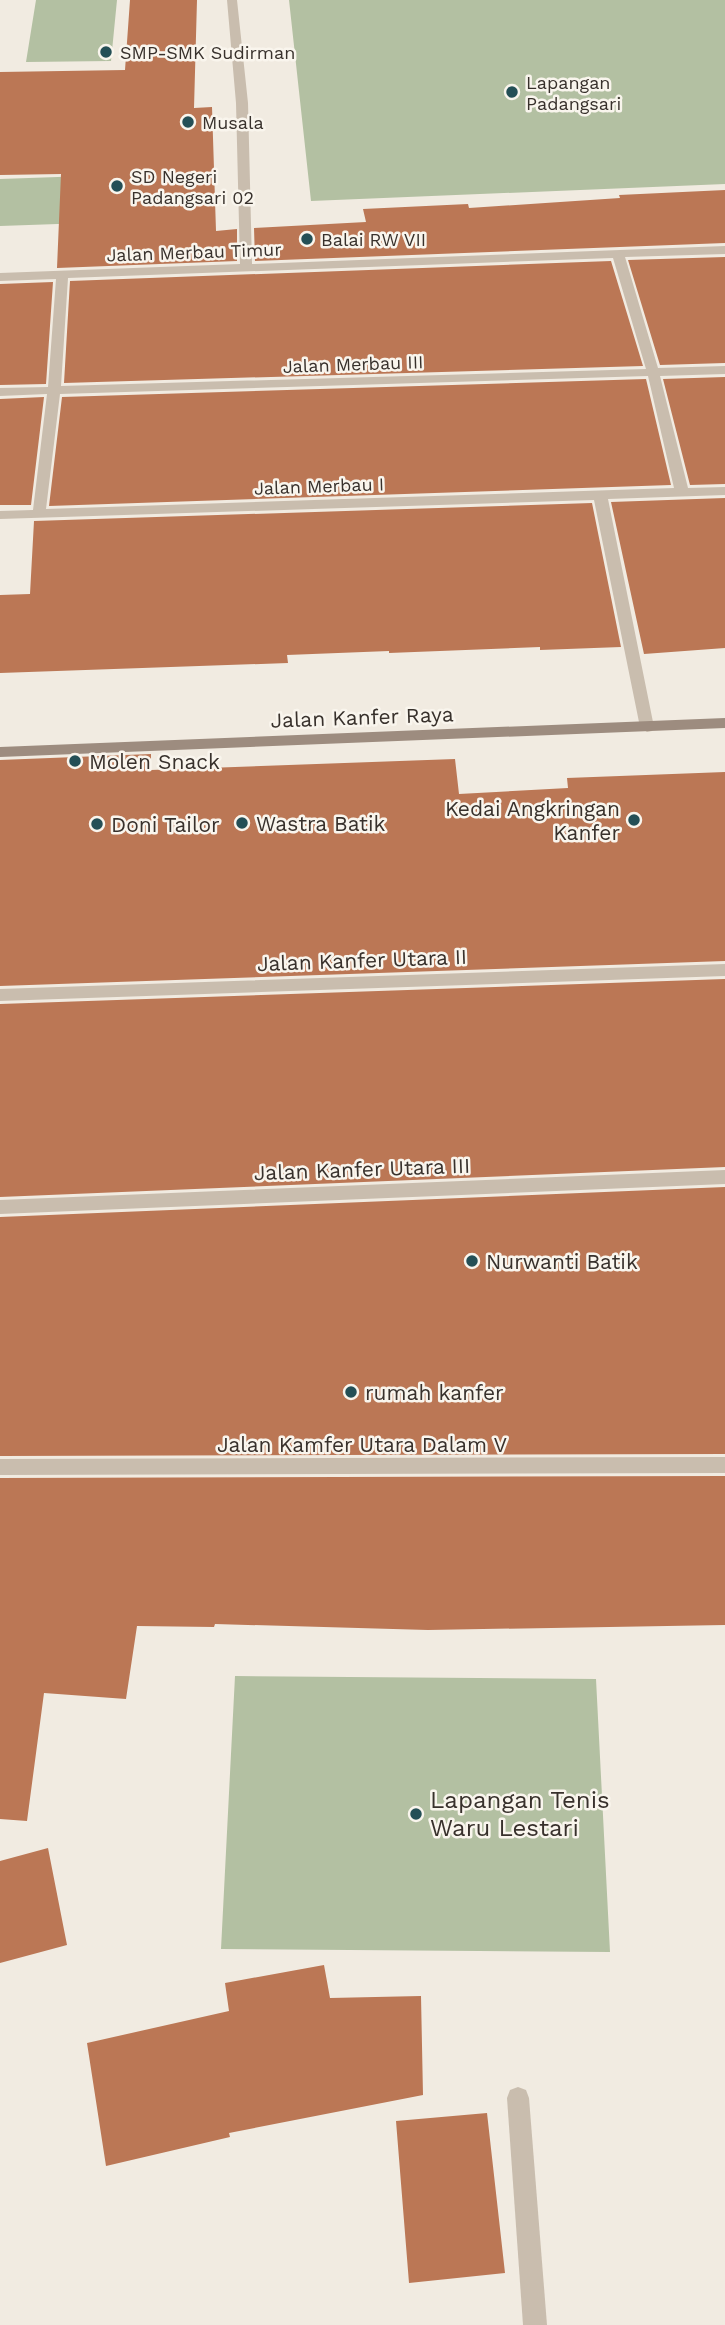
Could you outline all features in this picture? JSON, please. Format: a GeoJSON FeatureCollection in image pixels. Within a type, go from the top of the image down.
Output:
{"type":"FeatureCollection","features":[{"type":"Feature","properties":{"kind":"street"},"geometry":{"type":"LineString","coordinates":[[232,0],[242,103],[246,268]]}},
{"type":"Feature","properties":{"kind":"street","name":"Jalan Merbau Timur"},"geometry":{"type":"LineString","coordinates":[[0,277],[725,250]]}},
{"type":"Feature","properties":{"kind":"street"},"geometry":{"type":"LineString","coordinates":[[618,254],[653,372],[681,493]]}},
{"type":"Feature","properties":{"kind":"street"},"geometry":{"type":"LineString","coordinates":[[39,514],[54,391],[62,275]]}},
{"type":"Feature","properties":{"kind":"street","name":"Jalan Merbau III"},"geometry":{"type":"LineString","coordinates":[[0,392],[725,370]]}},
{"type":"Feature","properties":{"kind":"street","name":"Jalan Merbau I"},"geometry":{"type":"LineString","coordinates":[[0,515],[725,491]]}},
{"type":"Feature","properties":{"kind":"street"},"geometry":{"type":"LineString","coordinates":[[600,495],[647,727]]}},
{"type":"Feature","properties":{"kind":"street","name":"Jalan Kanfer Raya"},"geometry":{"type":"LineString","coordinates":[[0,752],[725,723]]}},
{"type":"Feature","properties":{"kind":"street","name":"Jalan Kanfer Utara II"},"geometry":{"type":"LineString","coordinates":[[0,995],[725,970]]}},
{"type":"Feature","properties":{"kind":"street","name":"Jalan Kanfer Utara III"},"geometry":{"type":"LineString","coordinates":[[0,1207],[725,1177]]}},
{"type":"Feature","properties":{"kind":"street","name":"Jalan Kamfer Utara Dalam V"},"geometry":{"type":"LineString","coordinates":[[0,1467],[725,1465]]}},
{"type":"Feature","properties":{"kind":"street"},"geometry":{"type":"LineString","coordinates":[[518,2098],[535,2325]]}},
{"type":"Feature","properties":{"kind":"green space"},"geometry":{"type":"Polygon","coordinates":[[[36,0],[117,0],[111,61],[26,62],[36,0]]]}},
{"type":"Feature","properties":{"kind":"green space","name":"Lapangan Padangsari"},"geometry":{"type":"Polygon","coordinates":[[[289,0],[725,0],[725,184],[311,201],[289,0]]]}},
{"type":"Feature","properties":{"kind":"green space"},"geometry":{"type":"Polygon","coordinates":[[[144,174],[144,221],[0,226],[0,179],[144,174]]]}},
{"type":"Feature","properties":{"kind":"green space","name":"Lapangan Tenis Waru Lestari"},"geometry":{"type":"Polygon","coordinates":[[[235,1676],[596,1679],[610,1952],[221,1949],[235,1676]]]}},
{"type":"Feature","properties":{"kind":"building","name":"SD Negeri Padangsari 02"},"geometry":{"type":"Polygon","coordinates":[[[130,0],[197,0],[194,108],[212,107],[216,231],[237,229],[237,261],[57,268],[61,174],[0,175],[0,72],[125,70],[130,0]]]}},
{"type":"Feature","properties":{"kind":"building"},"geometry":{"type":"Polygon","coordinates":[[[725,190],[725,243],[255,261],[254,228],[366,222],[363,209],[468,204],[469,208],[620,198],[619,195],[725,190]]]}},
{"type":"Feature","properties":{"kind":"building"},"geometry":{"type":"Polygon","coordinates":[[[725,257],[725,363],[660,365],[628,260],[725,257]]]}},
{"type":"Feature","properties":{"kind":"building"},"geometry":{"type":"Polygon","coordinates":[[[611,261],[643,366],[64,383],[70,281],[611,261]]]}},
{"type":"Feature","properties":{"kind":"building"},"geometry":{"type":"Polygon","coordinates":[[[53,282],[46,384],[0,385],[0,284],[53,282]]]}},
{"type":"Feature","properties":{"kind":"building"},"geometry":{"type":"Polygon","coordinates":[[[725,377],[725,484],[690,485],[663,379],[725,377]]]}},
{"type":"Feature","properties":{"kind":"building"},"geometry":{"type":"Polygon","coordinates":[[[646,379],[671,485],[49,506],[62,397],[646,379]]]}},
{"type":"Feature","properties":{"kind":"building"},"geometry":{"type":"Polygon","coordinates":[[[44,397],[31,505],[0,505],[0,399],[44,397]]]}},
{"type":"Feature","properties":{"kind":"building"},"geometry":{"type":"Polygon","coordinates":[[[725,498],[725,648],[644,654],[611,502],[725,498]]]}},
{"type":"Feature","properties":{"kind":"building"},"geometry":{"type":"Polygon","coordinates":[[[592,503],[621,647],[287,655],[288,663],[0,673],[0,595],[30,594],[34,521],[592,503]]]}},
{"type":"Feature","properties":{"kind":"building"},"geometry":{"type":"Polygon","coordinates":[[[151,754],[151,770],[455,759],[459,794],[568,788],[567,778],[725,772],[725,961],[0,986],[0,760],[151,754]]]}},
{"type":"Feature","properties":{"kind":"building"},"geometry":{"type":"Polygon","coordinates":[[[725,979],[725,1167],[0,1197],[0,1004],[725,979]]]}},
{"type":"Feature","properties":{"kind":"building"},"geometry":{"type":"Polygon","coordinates":[[[725,1187],[725,1454],[0,1456],[0,1217],[725,1187]]]}},
{"type":"Feature","properties":{"kind":"building"},"geometry":{"type":"Polygon","coordinates":[[[725,1476],[725,1625],[428,1630],[215,1624],[214,1627],[137,1626],[126,1699],[44,1693],[27,1821],[0,1819],[0,1478],[725,1476]]]}},
{"type":"Feature","properties":{"kind":"building"},"geometry":{"type":"Polygon","coordinates":[[[48,1848],[67,1945],[0,1963],[0,1861],[48,1848]]]}},
{"type":"Feature","properties":{"kind":"building"},"geometry":{"type":"Polygon","coordinates":[[[324,1965],[330,1998],[421,1996],[423,2095],[229,2133],[230,2137],[106,2166],[87,2043],[229,2011],[225,1983],[324,1965]]]}},
{"type":"Feature","properties":{"kind":"building"},"geometry":{"type":"Polygon","coordinates":[[[487,2113],[505,2273],[409,2283],[396,2121],[487,2113]]]}},
{"type":"Feature","properties":{"kind":"place","name":"SMP-SMK Sudirman"},"geometry":{"type":"Point","coordinates":[106,52]}},
{"type":"Feature","properties":{"kind":"place","name":"Lapangan Padangsari"},"geometry":{"type":"Point","coordinates":[512,92]}},
{"type":"Feature","properties":{"kind":"place","name":"Musala"},"geometry":{"type":"Point","coordinates":[188,122]}},
{"type":"Feature","properties":{"kind":"place","name":"SD Negeri Padangsari 02"},"geometry":{"type":"Point","coordinates":[117,186]}},
{"type":"Feature","properties":{"kind":"place","name":"Balai RW VII"},"geometry":{"type":"Point","coordinates":[307,239]}},
{"type":"Feature","properties":{"kind":"place","name":"Molen Snack"},"geometry":{"type":"Point","coordinates":[75,761]}},
{"type":"Feature","properties":{"kind":"place","name":"Kedai Angkringan Kanfer"},"geometry":{"type":"Point","coordinates":[634,820]}},
{"type":"Feature","properties":{"kind":"place","name":"Wastra Batik"},"geometry":{"type":"Point","coordinates":[242,823]}},
{"type":"Feature","properties":{"kind":"place","name":"Doni Tailor"},"geometry":{"type":"Point","coordinates":[97,824]}},
{"type":"Feature","properties":{"kind":"place","name":"Nurwanti Batik"},"geometry":{"type":"Point","coordinates":[472,1261]}},
{"type":"Feature","properties":{"kind":"place","name":"rumah kanfer"},"geometry":{"type":"Point","coordinates":[351,1392]}},
{"type":"Feature","properties":{"kind":"place","name":"Lapangan Tenis Waru Lestari"},"geometry":{"type":"Point","coordinates":[416,1814]}}]}
